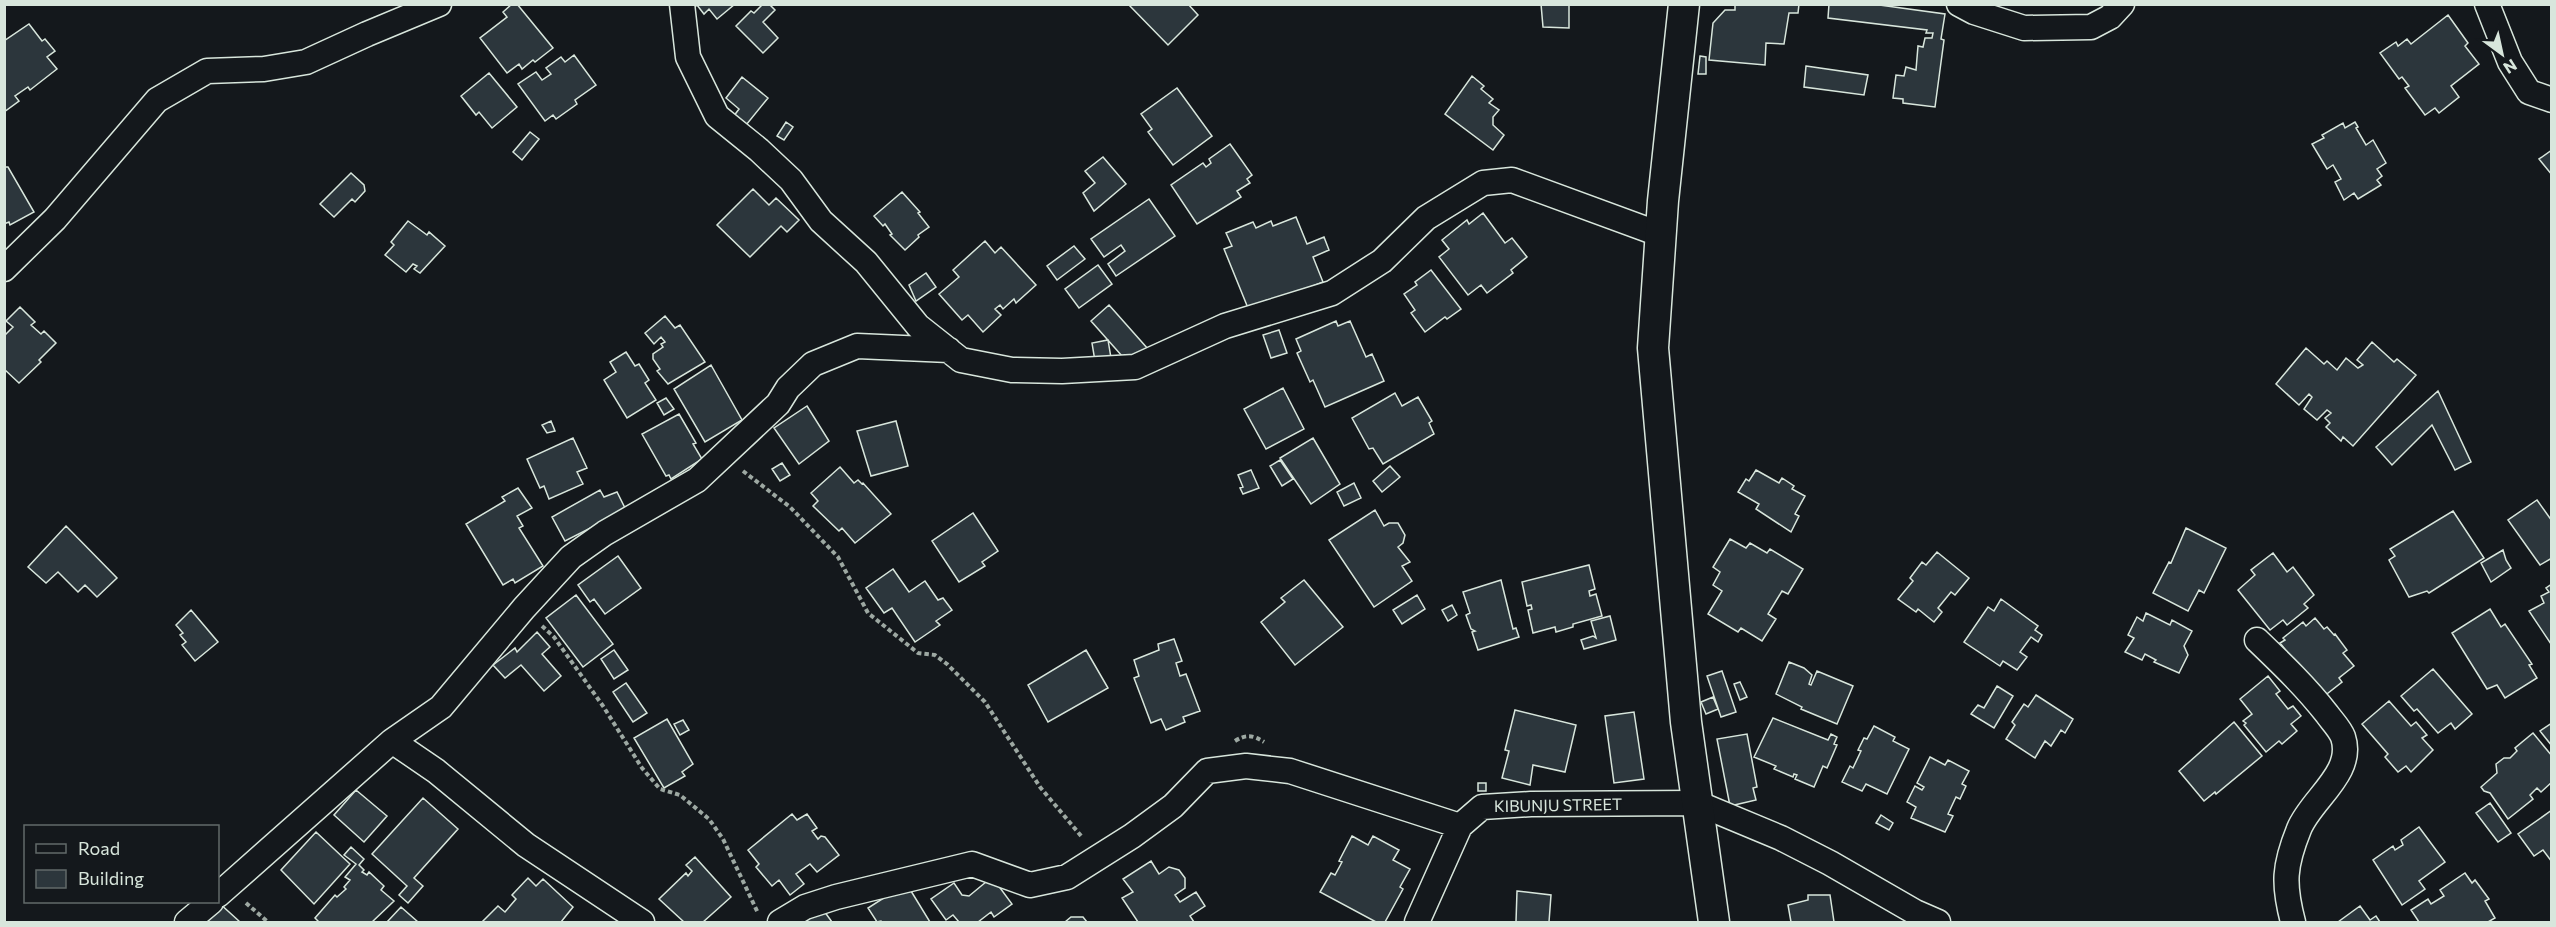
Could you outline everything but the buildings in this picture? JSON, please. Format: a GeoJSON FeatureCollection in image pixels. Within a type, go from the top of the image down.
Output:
{"type":"FeatureCollection","features":[{"type":"Feature","properties":{"kind":"street"},"geometry":{"type":"LineString","coordinates":[[4,269],[55,219],[157,100],[207,71],[264,69],[306,62],[366,34],[440,4]]}},
{"type":"Feature","properties":{"kind":"street"},"geometry":{"type":"LineString","coordinates":[[682,4],[688,57],[717,116],[791,180],[821,221],[866,262],[918,326],[961,360],[1012,370],[1062,371],[1135,367],[1226,326],[1332,293],[1382,261],[1426,218],[1483,183],[1512,180],[1662,235]]}},
{"type":"Feature","properties":{"kind":"street"},"geometry":{"type":"LineString","coordinates":[[1684,4],[1663,201],[1653,348],[1686,722],[1714,922]]}},
{"type":"Feature","properties":{"kind":"street"},"geometry":{"type":"LineString","coordinates":[[1959,4],[1974,12],[2024,28],[2091,27],[2110,17],[2122,4]]}},
{"type":"Feature","properties":{"kind":"street"},"geometry":{"type":"LineString","coordinates":[[2487,4],[2510,62],[2529,92],[2552,100]]}},
{"type":"Feature","properties":{"kind":"street"},"geometry":{"type":"LineString","coordinates":[[219,895],[392,741],[441,707],[524,608],[571,557],[604,532],[698,480],[778,404],[788,388],[813,363],[857,346],[949,350]]}},
{"type":"Feature","properties":{"kind":"street"},"geometry":{"type":"LineString","coordinates":[[2258,640],[2307,688],[2343,736],[2344,754],[2333,782],[2300,827],[2287,864],[2285,892],[2293,922]]}},
{"type":"Feature","properties":{"kind":"street"},"geometry":{"type":"LineString","coordinates":[[392,741],[436,771],[526,845],[642,922]]}},
{"type":"Feature","properties":{"kind":"street"},"geometry":{"type":"LineString","coordinates":[[780,922],[805,907],[836,897],[972,864],[1030,885],[1067,877],[1132,836],[1173,806],[1207,771],[1246,766],[1290,771],[1460,826]]}},
{"type":"Feature","properties":{"kind":"street"},"geometry":{"type":"LineString","coordinates":[[1697,803],[1781,838],[1938,922]]}},
{"type":"Feature","properties":{"kind":"street","name":"KIBUNJU STREET"},"geometry":{"type":"LineString","coordinates":[[1417,922],[1460,826],[1482,807],[1531,804],[1697,803]]}},
{"type":"Feature","properties":{"kind":"street"},"geometry":{"type":"LineString","coordinates":[[187,922],[210,903]]}},
{"type":"Feature","properties":{"kind":"path"},"geometry":{"type":"LineString","coordinates":[[724,456],[790,507],[838,557],[868,613],[918,653],[935,655],[947,664],[985,702],[1040,787],[1099,857]]}},
{"type":"Feature","properties":{"kind":"path"},"geometry":{"type":"LineString","coordinates":[[524,608],[554,637],[603,706],[642,768],[660,789],[681,795],[709,819],[723,839],[761,922]]}}]}
